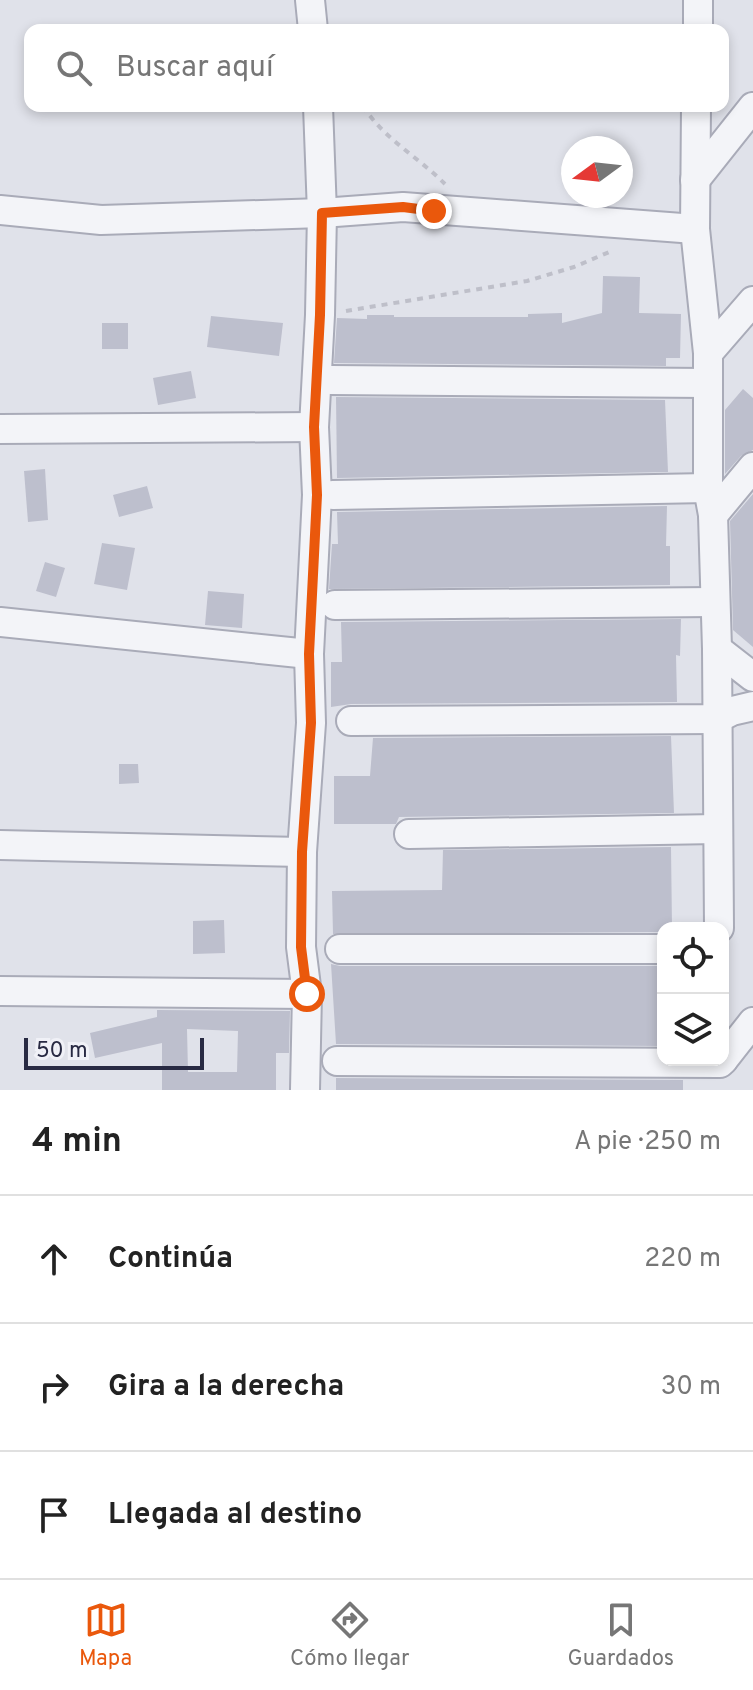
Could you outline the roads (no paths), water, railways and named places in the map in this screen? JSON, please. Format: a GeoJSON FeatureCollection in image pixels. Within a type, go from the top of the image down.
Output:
{"type":"FeatureCollection","features":[{"type":"Feature","properties":{"kind":"street"},"geometry":{"type":"LineString","coordinates":[[291,0],[310,0],[312,24]]}},
{"type":"Feature","properties":{"kind":"street"},"geometry":{"type":"LineString","coordinates":[[698,0],[698,24]]}},
{"type":"Feature","properties":{"kind":"street"},"geometry":{"type":"LineString","coordinates":[[695,180],[753,107]]}},
{"type":"Feature","properties":{"kind":"street"},"geometry":{"type":"LineString","coordinates":[[305,1090],[307,994],[301,947],[302,852],[311,723],[309,654],[317,495],[314,427],[322,213],[318,112]]}},
{"type":"Feature","properties":{"kind":"street"},"geometry":{"type":"LineString","coordinates":[[696,112],[695,229],[708,353],[710,501],[717,649],[719,922]]}},
{"type":"Feature","properties":{"kind":"street"},"geometry":{"type":"LineString","coordinates":[[0,210],[101,220],[322,213],[403,207],[695,229]]}},
{"type":"Feature","properties":{"kind":"street"},"geometry":{"type":"LineString","coordinates":[[708,353],[753,301]]}},
{"type":"Feature","properties":{"kind":"street"},"geometry":{"type":"LineString","coordinates":[[331,380],[707,383]]}},
{"type":"Feature","properties":{"kind":"street"},"geometry":{"type":"LineString","coordinates":[[0,429],[314,427]]}},
{"type":"Feature","properties":{"kind":"street"},"geometry":{"type":"LineString","coordinates":[[333,495],[710,501],[753,467]]}},
{"type":"Feature","properties":{"kind":"street"},"geometry":{"type":"LineString","coordinates":[[335,605],[714,602]]}},
{"type":"Feature","properties":{"kind":"street"},"geometry":{"type":"LineString","coordinates":[[0,622],[309,654]]}},
{"type":"Feature","properties":{"kind":"street"},"geometry":{"type":"LineString","coordinates":[[717,649],[751,669]]}},
{"type":"Feature","properties":{"kind":"street"},"geometry":{"type":"LineString","coordinates":[[351,721],[716,719],[753,706]]}},
{"type":"Feature","properties":{"kind":"street"},"geometry":{"type":"LineString","coordinates":[[409,834],[718,829]]}},
{"type":"Feature","properties":{"kind":"street"},"geometry":{"type":"LineString","coordinates":[[0,845],[302,852]]}},
{"type":"Feature","properties":{"kind":"street"},"geometry":{"type":"LineString","coordinates":[[340,949],[657,949]]}},
{"type":"Feature","properties":{"kind":"street"},"geometry":{"type":"LineString","coordinates":[[0,991],[307,994]]}},
{"type":"Feature","properties":{"kind":"street"},"geometry":{"type":"LineString","coordinates":[[337,1061],[721,1067],[753,1022]]}}]}
